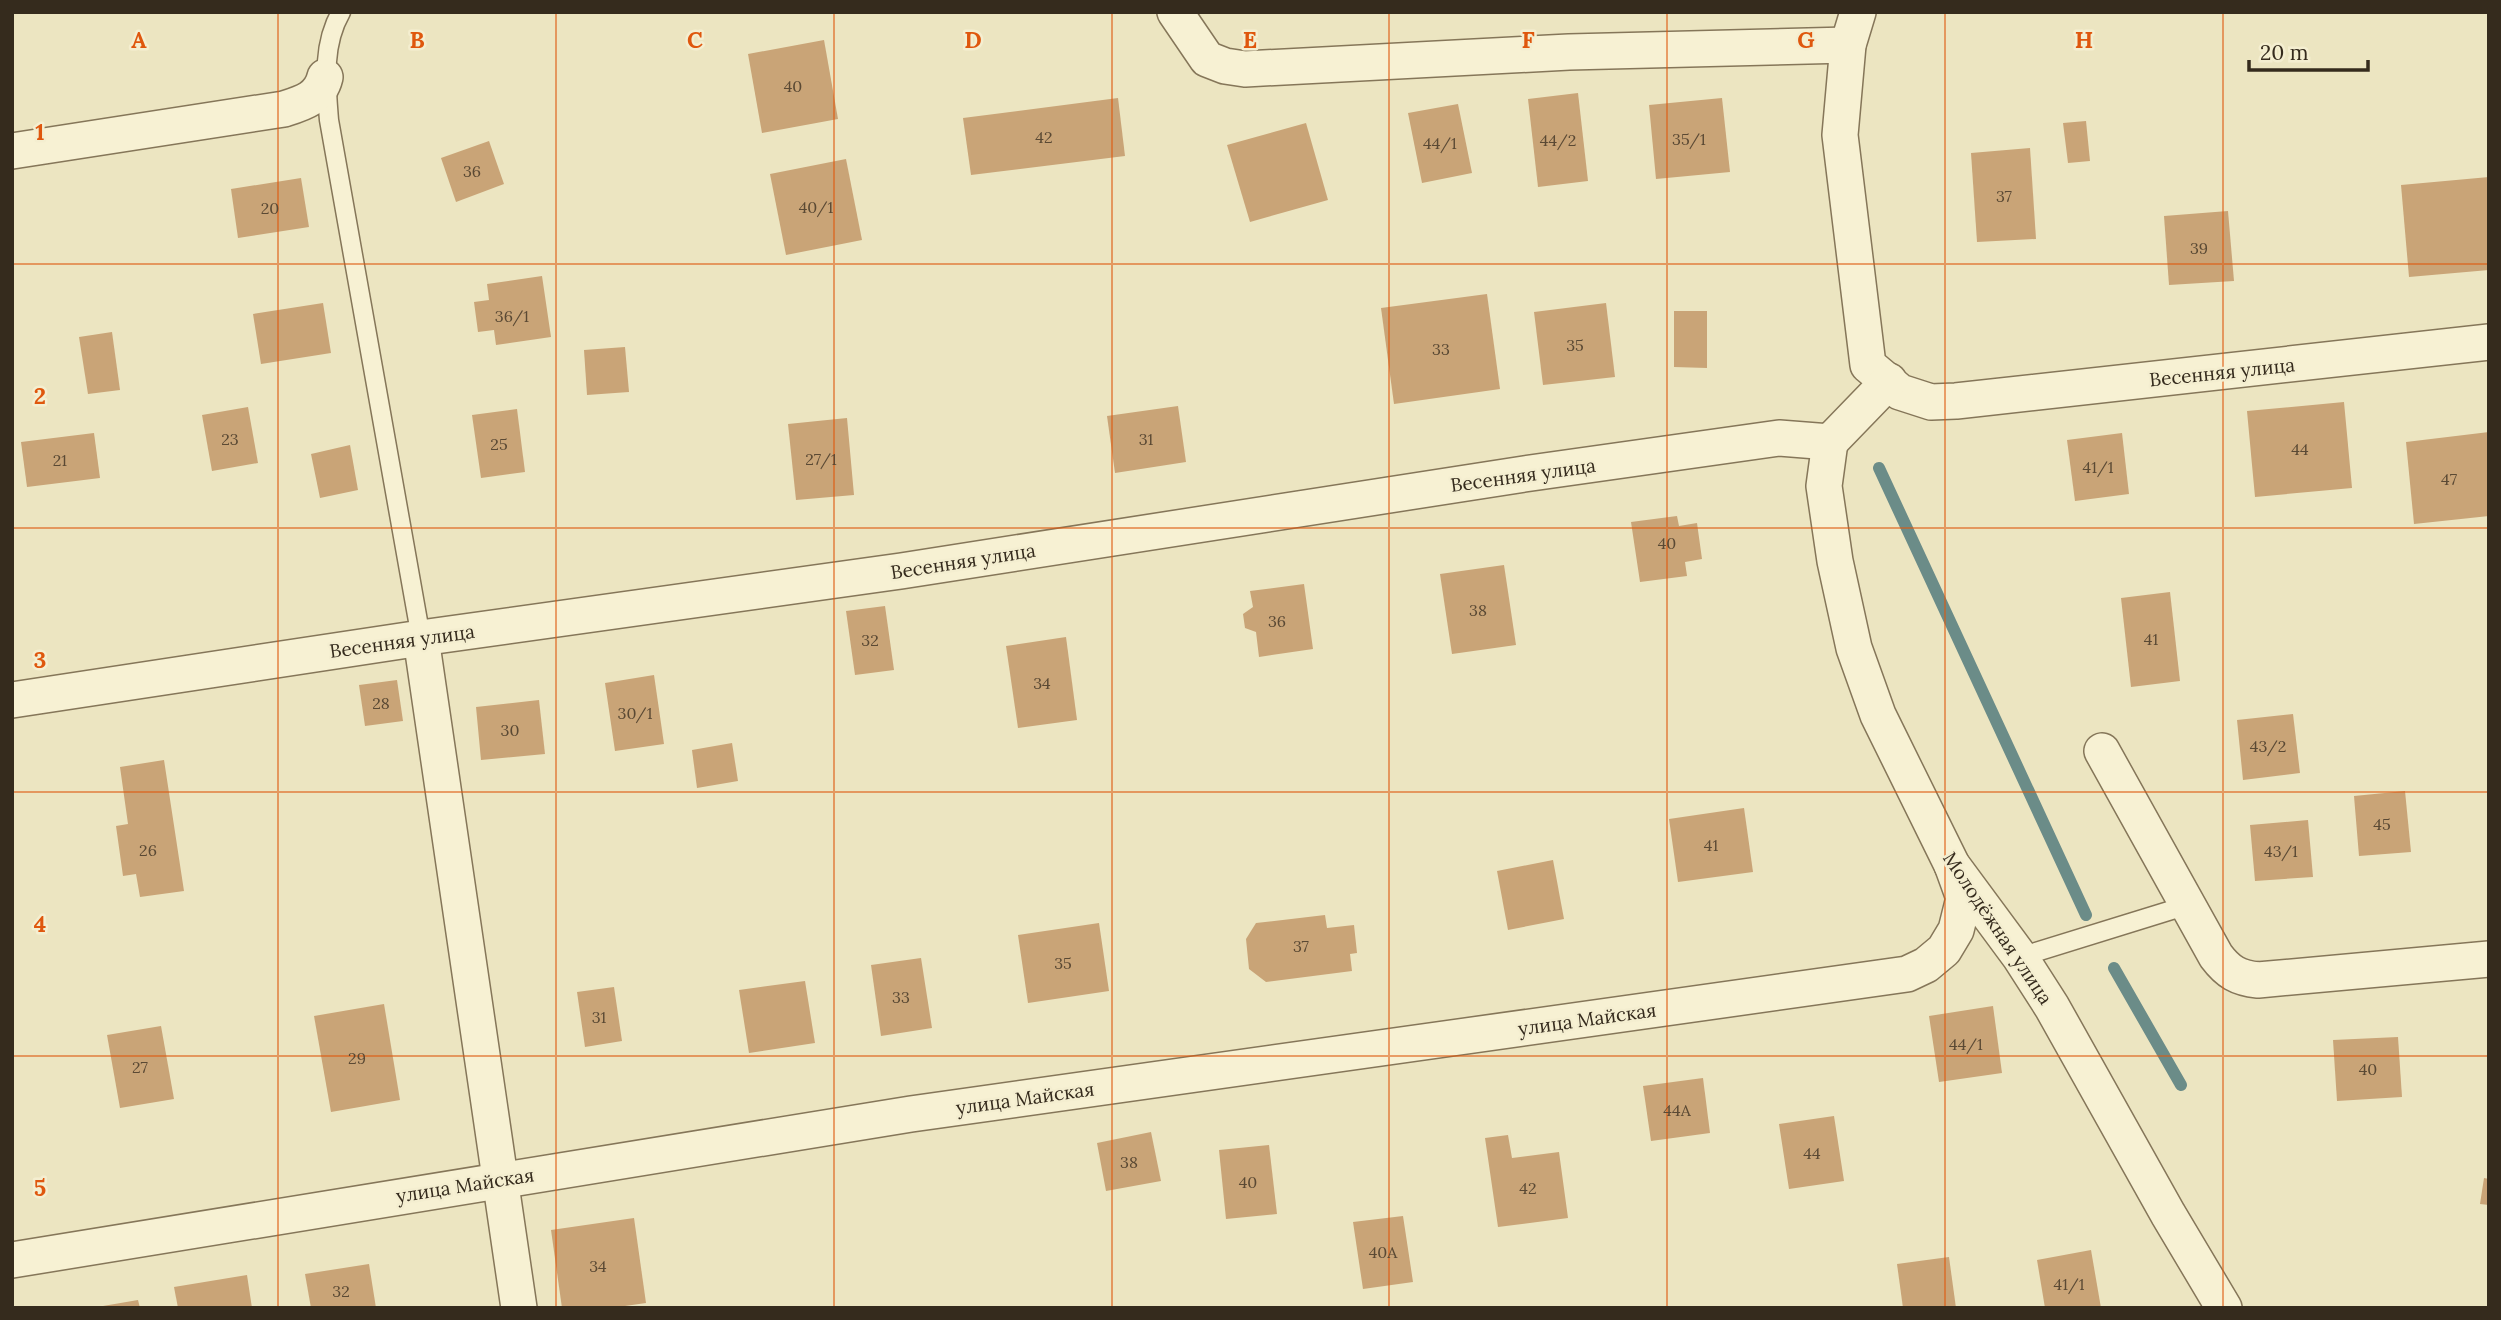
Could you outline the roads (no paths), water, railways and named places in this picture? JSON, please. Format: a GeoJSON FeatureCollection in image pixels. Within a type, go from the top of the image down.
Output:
{"type":"FeatureCollection","features":[{"type":"Feature","properties":{"kind":"street"},"geometry":{"type":"LineString","coordinates":[[1175,12],[1208,59],[1225,66],[1245,69],[1569,52],[1848,45]]}},
{"type":"Feature","properties":{"kind":"street"},"geometry":{"type":"LineString","coordinates":[[1830,442],[1889,382],[1868,365],[1840,135],[1848,45],[1858,12]]}},
{"type":"Feature","properties":{"kind":"street"},"geometry":{"type":"LineString","coordinates":[[12,151],[284,109],[311,100],[326,76]]}},
{"type":"Feature","properties":{"kind":"street","name":"Весенняя улица"},"geometry":{"type":"LineString","coordinates":[[1889,382],[1900,392],[1931,402],[1956,401],[2489,342]]}},
{"type":"Feature","properties":{"kind":"street","name":"Весенняя улица"},"geometry":{"type":"LineString","coordinates":[[12,699],[901,571],[1524,474],[1779,438],[1830,442]]}},
{"type":"Feature","properties":{"kind":"street","name":"Молодёжная улица"},"geometry":{"type":"LineString","coordinates":[[1830,442],[1826,461],[1825,497],[1835,561],[1854,648],[1878,715],[1952,865],[2020,957],[2052,1007],[2224,1308]]}},
{"type":"Feature","properties":{"kind":"street"},"geometry":{"type":"LineString","coordinates":[[421,638],[519,1308]]}},
{"type":"Feature","properties":{"kind":"street"},"geometry":{"type":"LineString","coordinates":[[2102,751],[2216,956],[2226,968],[2244,978],[2258,980],[2489,959]]}},
{"type":"Feature","properties":{"kind":"street","name":"улица Майская"},"geometry":{"type":"LineString","coordinates":[[12,1260],[911,1114],[1907,974],[1926,965],[1944,950],[1956,930],[1964,898],[1952,865]]}},
{"type":"Feature","properties":{"kind":"lane"},"geometry":{"type":"LineString","coordinates":[[341,12],[328,49],[326,76],[330,120],[421,638]]}},
{"type":"Feature","properties":{"kind":"lane"},"geometry":{"type":"LineString","coordinates":[[2020,957],[2188,905]]}},
{"type":"Feature","properties":{"kind":"waterway"},"geometry":{"type":"LineString","coordinates":[[1879,468],[2086,915]]}},
{"type":"Feature","properties":{"kind":"waterway"},"geometry":{"type":"LineString","coordinates":[[2114,968],[2181,1085]]}}]}
